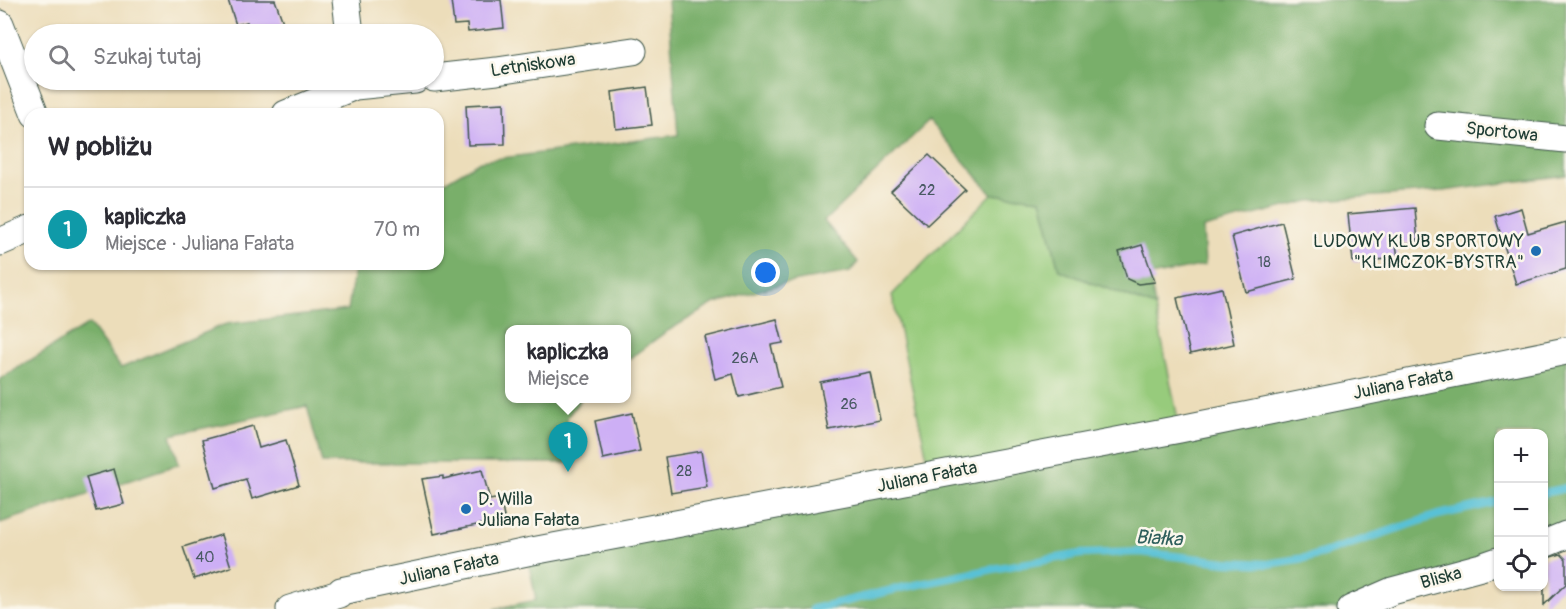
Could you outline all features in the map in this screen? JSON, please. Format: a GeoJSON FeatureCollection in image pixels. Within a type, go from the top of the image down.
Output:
{"type":"FeatureCollection","features":[{"type":"Feature","properties":{"kind":"street"},"geometry":{"type":"LineString","coordinates":[[346,0],[349,24]]}},
{"type":"Feature","properties":{"kind":"street"},"geometry":{"type":"LineString","coordinates":[[0,24],[24,86]]}},
{"type":"Feature","properties":{"kind":"street","name":"Letniskowa"},"geometry":{"type":"LineString","coordinates":[[444,77],[633,51]]}},
{"type":"Feature","properties":{"kind":"street"},"geometry":{"type":"LineString","coordinates":[[26,90],[33,108]]}},
{"type":"Feature","properties":{"kind":"street"},"geometry":{"type":"LineString","coordinates":[[299,108],[339,90]]}},
{"type":"Feature","properties":{"kind":"street","name":"Sportowa"},"geometry":{"type":"LineString","coordinates":[[1438,126],[1566,139]]}},
{"type":"Feature","properties":{"kind":"street"},"geometry":{"type":"LineString","coordinates":[[0,242],[24,232]]}},
{"type":"Feature","properties":{"kind":"street","name":"Juliana Fałata"},"geometry":{"type":"LineString","coordinates":[[290,609],[339,594],[341,591],[526,552],[1180,429],[1566,351]]}},
{"type":"Feature","properties":{"kind":"street"},"geometry":{"type":"LineString","coordinates":[[1548,542],[1566,535]]}},
{"type":"Feature","properties":{"kind":"street","name":"Bliska"},"geometry":{"type":"LineString","coordinates":[[1351,609],[1392,591],[1494,562]]}},
{"type":"Feature","properties":{"kind":"green space"},"geometry":{"type":"Polygon","coordinates":[[[668,0],[1566,0],[1566,175],[1443,191],[1309,201],[1203,228],[1205,265],[1150,276],[1155,307],[1059,270],[1041,199],[992,194],[929,121],[824,221],[858,262],[850,272],[785,283],[713,304],[666,332],[631,357],[631,325],[505,325],[505,403],[578,403],[567,417],[572,463],[322,463],[307,406],[171,435],[179,464],[0,523],[0,379],[89,324],[121,368],[226,324],[348,310],[354,270],[444,270],[444,182],[480,161],[678,135],[668,0]]]}},
{"type":"Feature","properties":{"kind":"green space"},"geometry":{"type":"Polygon","coordinates":[[[992,194],[1041,199],[1059,270],[1155,307],[1180,429],[931,476],[892,295],[992,194]]]}},
{"type":"Feature","properties":{"kind":"green space"},"geometry":{"type":"Polygon","coordinates":[[[1566,351],[1566,535],[1548,542],[1548,429],[1494,429],[1494,562],[1351,609],[494,609],[536,600],[527,552],[1566,351]]]}},
{"type":"Feature","properties":{"kind":"building"},"geometry":{"type":"Polygon","coordinates":[[[228,0],[275,0],[284,24],[248,24],[247,22],[236,24],[228,0]]]}},
{"type":"Feature","properties":{"kind":"building"},"geometry":{"type":"Polygon","coordinates":[[[451,0],[501,0],[504,28],[468,32],[467,24],[454,25],[451,0]]]}},
{"type":"Feature","properties":{"kind":"building"},"geometry":{"type":"Polygon","coordinates":[[[647,87],[652,125],[616,129],[612,92],[647,87]]]}},
{"type":"Feature","properties":{"kind":"building"},"geometry":{"type":"Polygon","coordinates":[[[504,103],[505,144],[468,145],[466,105],[504,103]]]}},
{"type":"Feature","properties":{"kind":"building"},"geometry":{"type":"Polygon","coordinates":[[[929,155],[965,189],[927,225],[891,191],[929,155]]]}},
{"type":"Feature","properties":{"kind":"building"},"geometry":{"type":"Polygon","coordinates":[[[1415,208],[1418,243],[1396,244],[1398,258],[1353,262],[1348,214],[1415,208]]]}},
{"type":"Feature","properties":{"kind":"building","name":"LUDOWY KLUB SPORTOWY \"KLIMCZOK-BYSTRA\""},"geometry":{"type":"Polygon","coordinates":[[[1521,208],[1528,233],[1566,222],[1566,269],[1516,284],[1495,216],[1521,208]]]}},
{"type":"Feature","properties":{"kind":"building"},"geometry":{"type":"Polygon","coordinates":[[[1282,222],[1296,279],[1246,292],[1232,236],[1282,222]]]}},
{"type":"Feature","properties":{"kind":"building"},"geometry":{"type":"Polygon","coordinates":[[[1142,245],[1155,282],[1138,284],[1127,279],[1119,252],[1142,245]]]}},
{"type":"Feature","properties":{"kind":"building"},"geometry":{"type":"Polygon","coordinates":[[[1222,288],[1234,344],[1190,354],[1177,298],[1222,288]]]}},
{"type":"Feature","properties":{"kind":"building"},"geometry":{"type":"Polygon","coordinates":[[[777,319],[783,343],[771,345],[781,387],[739,397],[733,374],[715,379],[705,337],[777,319]]]}},
{"type":"Feature","properties":{"kind":"building"},"geometry":{"type":"Polygon","coordinates":[[[870,372],[880,420],[829,430],[820,382],[870,372]]]}},
{"type":"Feature","properties":{"kind":"building"},"geometry":{"type":"Polygon","coordinates":[[[632,413],[640,451],[603,459],[595,421],[632,413]]]}},
{"type":"Feature","properties":{"kind":"building"},"geometry":{"type":"Polygon","coordinates":[[[253,426],[259,448],[286,440],[299,485],[252,499],[246,479],[215,488],[202,440],[253,426]]]}},
{"type":"Feature","properties":{"kind":"building"},"geometry":{"type":"Polygon","coordinates":[[[701,451],[707,487],[671,493],[665,457],[701,451]]]}},
{"type":"Feature","properties":{"kind":"building"},"geometry":{"type":"Polygon","coordinates":[[[114,469],[124,504],[96,511],[86,477],[114,469]]]}},
{"type":"Feature","properties":{"kind":"building","name":"D. Willa Juliana Fałata"},"geometry":{"type":"Polygon","coordinates":[[[482,470],[490,500],[500,498],[504,517],[434,534],[422,479],[443,476],[443,479],[482,470]]]}},
{"type":"Feature","properties":{"kind":"building"},"geometry":{"type":"Polygon","coordinates":[[[221,535],[231,567],[194,579],[183,547],[221,535]]]}},
{"type":"Feature","properties":{"kind":"building"},"geometry":{"type":"Polygon","coordinates":[[[1561,554],[1566,559],[1566,584],[1544,605],[1544,591],[1548,591],[1548,558],[1561,554]]]}},
{"type":"Feature","properties":{"kind":"waterway","name":"Białka"},"geometry":{"type":"LineString","coordinates":[[1548,492],[1566,488]]}},
{"type":"Feature","properties":{"kind":"waterway","name":"Białka"},"geometry":{"type":"LineString","coordinates":[[813,609],[998,568],[1081,554],[1140,552],[1226,562],[1268,564],[1311,557],[1438,515],[1494,503]]}},
{"type":"Feature","properties":{"kind":"place","name":"LUDOWY KLUB SPORTOWY \"KLIMCZOK-BYSTRA\""},"geometry":{"type":"Point","coordinates":[1536,251]}},
{"type":"Feature","properties":{"kind":"place","name":"kapliczka"},"geometry":{"type":"Point","coordinates":[568,472]}},
{"type":"Feature","properties":{"kind":"place","name":"D. Willa Juliana Fałata"},"geometry":{"type":"Point","coordinates":[466,509]}}]}
